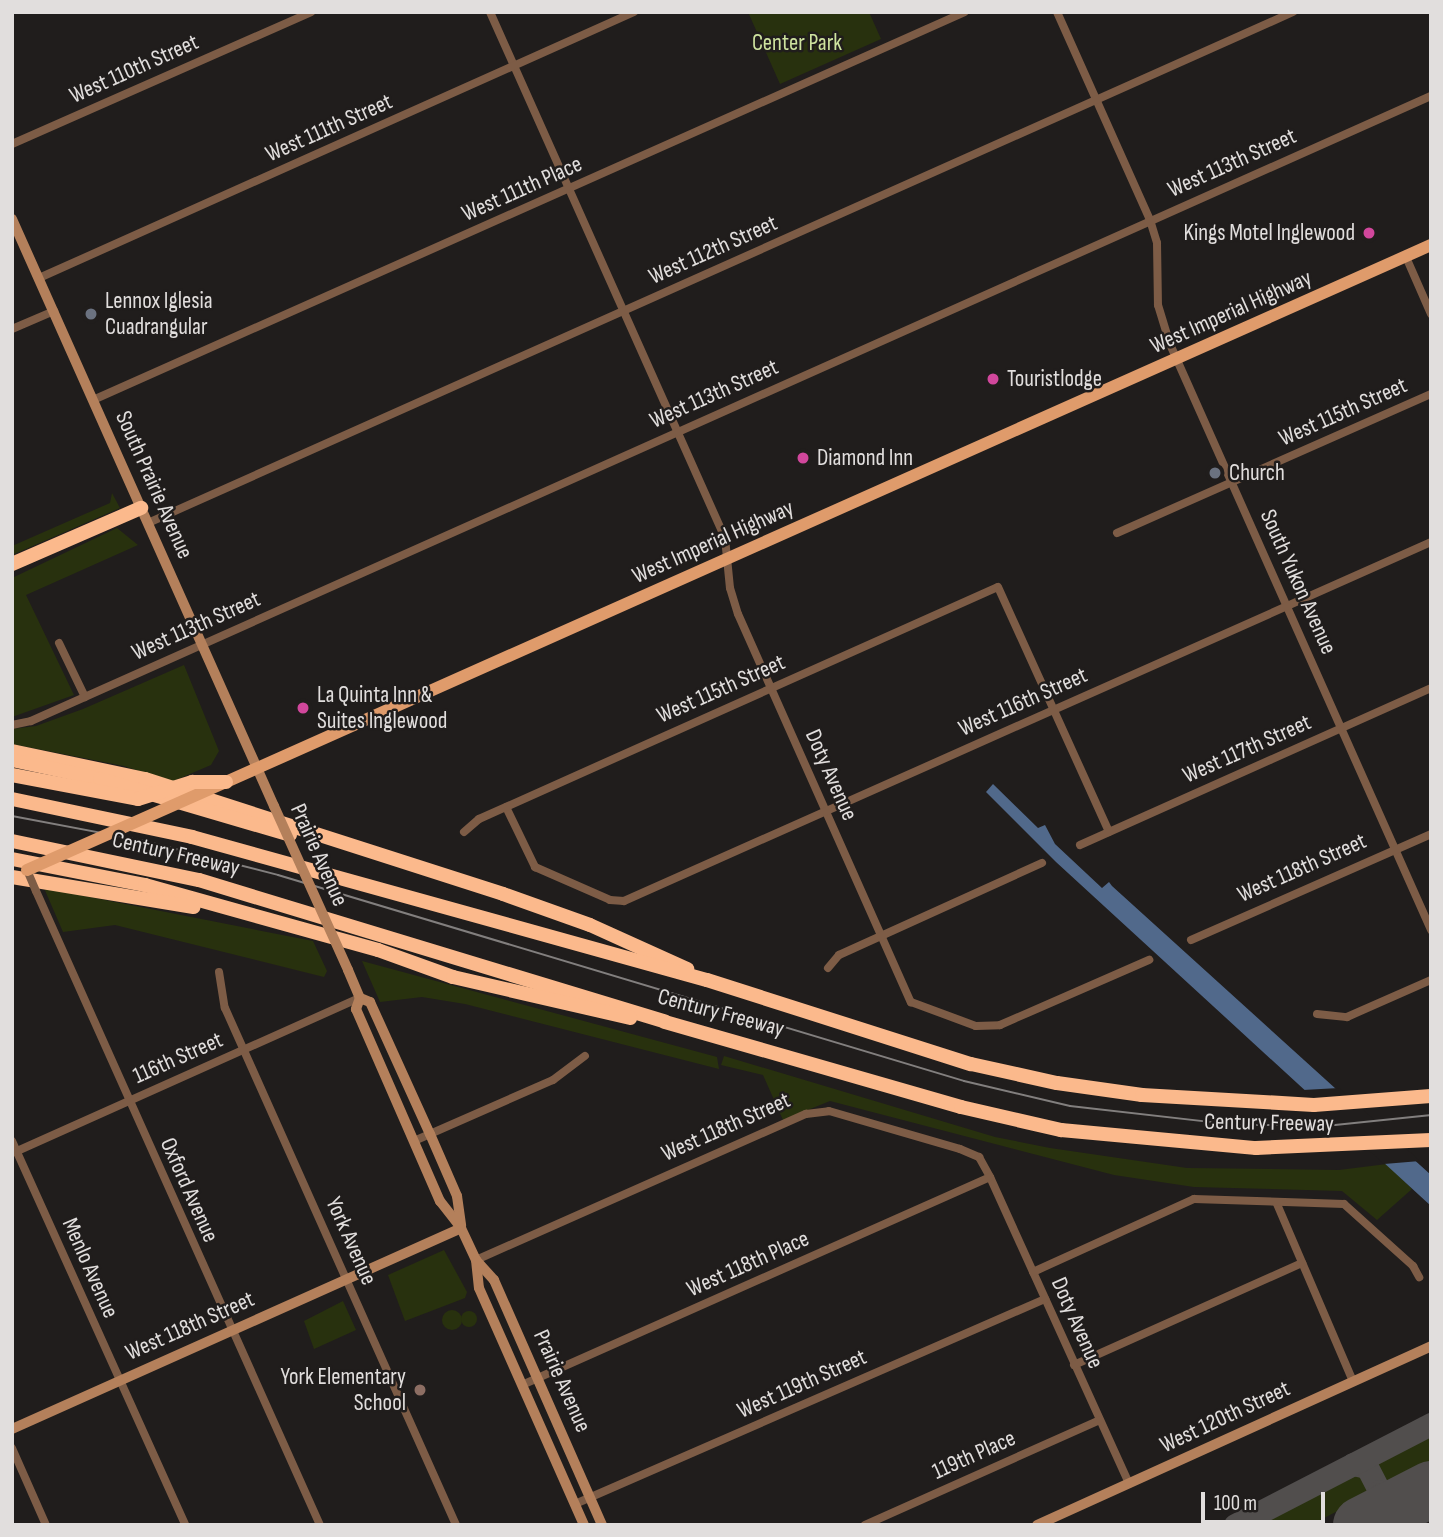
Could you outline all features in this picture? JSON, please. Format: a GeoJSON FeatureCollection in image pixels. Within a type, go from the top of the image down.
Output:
{"type":"FeatureCollection","features":[{"type":"Feature","properties":{"kind":"highway"},"geometry":{"type":"LineString","coordinates":[[12,564],[141,508]]}},
{"type":"Feature","properties":{"kind":"highway"},"geometry":{"type":"LineString","coordinates":[[12,751],[145,779],[590,925],[707,980]]}},
{"type":"Feature","properties":{"kind":"highway"},"geometry":{"type":"LineString","coordinates":[[12,761],[100,779],[232,820],[390,860]]}},
{"type":"Feature","properties":{"kind":"highway"},"geometry":{"type":"LineString","coordinates":[[12,775],[138,799],[192,782],[226,782]]}},
{"type":"Feature","properties":{"kind":"highway","name":"Century Freeway"},"geometry":{"type":"LineString","coordinates":[[12,799],[192,837],[707,980],[971,1064],[1057,1083],[1142,1096],[1314,1105],[1431,1096]]}},
{"type":"Feature","properties":{"kind":"highway","name":"Century Freeway"},"geometry":{"type":"LineString","coordinates":[[12,841],[199,880],[665,1022],[961,1107],[1061,1130],[1243,1148],[1342,1147],[1431,1140]]}},
{"type":"Feature","properties":{"kind":"highway"},"geometry":{"type":"LineString","coordinates":[[12,859],[145,885],[264,918],[453,977],[606,1016],[665,1022]]}},
{"type":"Feature","properties":{"kind":"highway"},"geometry":{"type":"LineString","coordinates":[[12,877],[264,918]]}},
{"type":"Feature","properties":{"kind":"main road","name":"South Prairie Avenue"},"geometry":{"type":"LineString","coordinates":[[12,219],[257,769]]}},
{"type":"Feature","properties":{"kind":"main road","name":"West Imperial Highway"},"geometry":{"type":"LineString","coordinates":[[12,877],[1431,245]]}},
{"type":"Feature","properties":{"kind":"main road","name":"Prairie Avenue"},"geometry":{"type":"LineString","coordinates":[[257,769],[360,998],[356,1009],[440,1202],[461,1228],[476,1260],[495,1280],[602,1525]]}},
{"type":"Feature","properties":{"kind":"main road","name":"Prairie Avenue"},"geometry":{"type":"LineString","coordinates":[[360,998],[370,1002],[430,1134],[457,1196],[461,1228]]}},
{"type":"Feature","properties":{"kind":"main road","name":"West 118th Street"},"geometry":{"type":"LineString","coordinates":[[12,1429],[461,1228]]}},
{"type":"Feature","properties":{"kind":"main road","name":"Prairie Avenue"},"geometry":{"type":"LineString","coordinates":[[476,1260],[479,1289],[584,1525]]}},
{"type":"Feature","properties":{"kind":"main road","name":"West 120th Street"},"geometry":{"type":"LineString","coordinates":[[1037,1525],[1431,1346]]}},
{"type":"Feature","properties":{"kind":"street","name":"West 110th Street"},"geometry":{"type":"LineString","coordinates":[[12,144],[310,12]]}},
{"type":"Feature","properties":{"kind":"street","name":"Doty Avenue"},"geometry":{"type":"LineString","coordinates":[[490,12],[571,188],[724,538],[738,614],[911,1002],[990,1027],[1149,960]]}},
{"type":"Feature","properties":{"kind":"street","name":"West 111th Street"},"geometry":{"type":"LineString","coordinates":[[39,278],[634,12]]}},
{"type":"Feature","properties":{"kind":"street","name":"West 111th Place"},"geometry":{"type":"LineString","coordinates":[[93,400],[965,12]]}},
{"type":"Feature","properties":{"kind":"street","name":"South Yukon Avenue"},"geometry":{"type":"LineString","coordinates":[[1057,12],[1150,220],[1157,243],[1158,305],[1176,359],[1431,930]]}},
{"type":"Feature","properties":{"kind":"street","name":"West 112th Street"},"geometry":{"type":"LineString","coordinates":[[148,523],[1293,12]]}},
{"type":"Feature","properties":{"kind":"street","name":"West 113th Street"},"geometry":{"type":"LineString","coordinates":[[12,725],[85,697],[1431,96]]}},
{"type":"Feature","properties":{"kind":"street"},"geometry":{"type":"LineString","coordinates":[[1406,257],[1431,314]]}},
{"type":"Feature","properties":{"kind":"street"},"geometry":{"type":"LineString","coordinates":[[12,329],[54,311]]}},
{"type":"Feature","properties":{"kind":"street","name":"West 115th Street"},"geometry":{"type":"LineString","coordinates":[[1117,533],[1431,394]]}},
{"type":"Feature","properties":{"kind":"street","name":"West 116th Street"},"geometry":{"type":"LineString","coordinates":[[506,807],[535,867],[610,900],[631,899],[1431,542]]}},
{"type":"Feature","properties":{"kind":"street","name":"West 115th Street"},"geometry":{"type":"LineString","coordinates":[[464,832],[506,807],[998,587],[1054,709]]}},
{"type":"Feature","properties":{"kind":"street"},"geometry":{"type":"LineString","coordinates":[[58,643],[85,697]]}},
{"type":"Feature","properties":{"kind":"street","name":"West 117th Street"},"geometry":{"type":"LineString","coordinates":[[1080,845],[1431,688]]}},
{"type":"Feature","properties":{"kind":"street"},"geometry":{"type":"LineString","coordinates":[[1054,709],[1110,832]]}},
{"type":"Feature","properties":{"kind":"street","name":"West 118th Street"},"geometry":{"type":"LineString","coordinates":[[1191,940],[1431,834]]}},
{"type":"Feature","properties":{"kind":"street"},"geometry":{"type":"LineString","coordinates":[[828,968],[839,954],[1042,863]]}},
{"type":"Feature","properties":{"kind":"street","name":"Oxford Avenue"},"geometry":{"type":"LineString","coordinates":[[27,870],[128,1101],[320,1525]]}},
{"type":"Feature","properties":{"kind":"street","name":"York Avenue"},"geometry":{"type":"LineString","coordinates":[[219,972],[225,1006],[456,1525]]}},
{"type":"Feature","properties":{"kind":"street"},"geometry":{"type":"LineString","coordinates":[[1318,1014],[1347,1017],[1431,980]]}},
{"type":"Feature","properties":{"kind":"street","name":"116th Street"},"geometry":{"type":"LineString","coordinates":[[15,1152],[360,998]]}},
{"type":"Feature","properties":{"kind":"street"},"geometry":{"type":"LineString","coordinates":[[414,1141],[553,1080],[585,1056]]}},
{"type":"Feature","properties":{"kind":"street","name":"West 118th Street"},"geometry":{"type":"LineString","coordinates":[[476,1260],[818,1111],[960,1149],[979,1157],[990,1177]]}},
{"type":"Feature","properties":{"kind":"street","name":"Menlo Avenue"},"geometry":{"type":"LineString","coordinates":[[12,1141],[184,1525]]}},
{"type":"Feature","properties":{"kind":"street","name":"Doty Avenue"},"geometry":{"type":"LineString","coordinates":[[990,1177],[1129,1484]]}},
{"type":"Feature","properties":{"kind":"street","name":"West 118th Place"},"geometry":{"type":"LineString","coordinates":[[522,1385],[990,1177]]}},
{"type":"Feature","properties":{"kind":"street"},"geometry":{"type":"LineString","coordinates":[[1033,1272],[1194,1199],[1349,1206],[1419,1277]]}},
{"type":"Feature","properties":{"kind":"street"},"geometry":{"type":"LineString","coordinates":[[1276,1204],[1353,1381]]}},
{"type":"Feature","properties":{"kind":"street"},"geometry":{"type":"LineString","coordinates":[[1074,1365],[1302,1263]]}},
{"type":"Feature","properties":{"kind":"street","name":"West 119th Street"},"geometry":{"type":"LineString","coordinates":[[575,1504],[1045,1299]]}},
{"type":"Feature","properties":{"kind":"street","name":"119th Place"},"geometry":{"type":"LineString","coordinates":[[865,1525],[1100,1420]]}},
{"type":"Feature","properties":{"kind":"street"},"geometry":{"type":"LineString","coordinates":[[12,1448],[46,1525]]}},
{"type":"Feature","properties":{"kind":"green space","name":"Center Park"},"geometry":{"type":"Polygon","coordinates":[[[748,12],[869,12],[881,39],[780,84],[748,12]]]}},
{"type":"Feature","properties":{"kind":"green space"},"geometry":{"type":"Polygon","coordinates":[[[112,493],[120,508],[12,555],[12,546],[110,503],[112,493]]]}},
{"type":"Feature","properties":{"kind":"green space"},"geometry":{"type":"Polygon","coordinates":[[[117,528],[138,545],[26,595],[74,695],[12,717],[12,578],[117,528]]]}},
{"type":"Feature","properties":{"kind":"green space"},"geometry":{"type":"Polygon","coordinates":[[[184,665],[219,751],[211,765],[171,782],[124,766],[12,744],[12,729],[36,726],[83,709],[184,665]]]}},
{"type":"Feature","properties":{"kind":"green space"},"geometry":{"type":"Polygon","coordinates":[[[44,888],[313,941],[327,971],[324,977],[115,925],[63,932],[44,888]]]}},
{"type":"Feature","properties":{"kind":"green space"},"geometry":{"type":"Polygon","coordinates":[[[362,961],[717,1057],[719,1069],[465,1004],[422,997],[380,1002],[362,961]]]}},
{"type":"Feature","properties":{"kind":"green space"},"geometry":{"type":"Polygon","coordinates":[[[724,1056],[995,1137],[1050,1148],[1187,1168],[1339,1170],[1387,1164],[1412,1189],[1377,1220],[1342,1191],[1194,1187],[1114,1175],[830,1101],[783,1120],[763,1075],[721,1065],[724,1056]]]}},
{"type":"Feature","properties":{"kind":"green space"},"geometry":{"type":"Polygon","coordinates":[[[444,1250],[467,1292],[465,1298],[405,1321],[388,1275],[444,1250]]]}},
{"type":"Feature","properties":{"kind":"green space"},"geometry":{"type":"Polygon","coordinates":[[[343,1301],[356,1330],[314,1349],[304,1321],[343,1301]]]}},
{"type":"Feature","properties":{"kind":"green space"},"geometry":{"type":"Polygon","coordinates":[[[448,1310],[456,1310],[462,1320],[456,1330],[448,1330],[442,1324],[442,1316],[448,1310]]]}},
{"type":"Feature","properties":{"kind":"green space"},"geometry":{"type":"Polygon","coordinates":[[[466,1311],[472,1311],[477,1319],[475,1325],[466,1327],[461,1322],[461,1316],[466,1311]]]}},
{"type":"Feature","properties":{"kind":"green space"},"geometry":{"type":"Polygon","coordinates":[[[1431,1437],[1431,1463],[1392,1482],[1394,1487],[1384,1484],[1377,1468],[1380,1461],[1431,1437]]]}},
{"type":"Feature","properties":{"kind":"green space"},"geometry":{"type":"Polygon","coordinates":[[[1353,1474],[1364,1477],[1371,1491],[1369,1500],[1364,1497],[1311,1525],[1261,1525],[1353,1474]]]}},
{"type":"Feature","properties":{"kind":"water"},"geometry":{"type":"Polygon","coordinates":[[[993,784],[1038,828],[1045,825],[1055,844],[1102,888],[1109,882],[1431,1175],[1431,1206],[1056,862],[986,792],[993,784]]]}},
{"type":"Feature","properties":{"kind":"pier"},"geometry":{"type":"Polygon","coordinates":[[[1339,1088],[1420,1161],[1384,1164],[1303,1090],[1339,1088]]]}},
{"type":"Feature","properties":{"kind":"taxiway"},"geometry":{"type":"LineString","coordinates":[[1235,1525],[1431,1424]]}},
{"type":"Feature","properties":{"kind":"taxiway"},"geometry":{"type":"LineString","coordinates":[[1353,1464],[1367,1467],[1397,1525]]}},
{"type":"Feature","properties":{"kind":"taxiway"},"geometry":{"type":"LineString","coordinates":[[1379,1491],[1389,1501],[1411,1499]]}},
{"type":"Feature","properties":{"kind":"taxiway"},"geometry":{"type":"LineString","coordinates":[[1370,1520],[1381,1508],[1381,1494]]}},
{"type":"Feature","properties":{"kind":"runway"},"geometry":{"type":"LineString","coordinates":[[1361,1525],[1431,1489]]}},
{"type":"Feature","properties":{"kind":"tram line"},"geometry":{"type":"LineString","coordinates":[[12,816],[144,841],[278,875],[964,1081],[1070,1106],[1238,1125],[1335,1125],[1431,1115]]}},
{"type":"Feature","properties":{"kind":"place","name":"Kings Motel Inglewood"},"geometry":{"type":"Point","coordinates":[1369,233]}},
{"type":"Feature","properties":{"kind":"place","name":"Lennox Iglesia Cuadrangular"},"geometry":{"type":"Point","coordinates":[91,314]}},
{"type":"Feature","properties":{"kind":"place","name":"Touristlodge"},"geometry":{"type":"Point","coordinates":[993,379]}},
{"type":"Feature","properties":{"kind":"place","name":"Diamond Inn"},"geometry":{"type":"Point","coordinates":[803,458]}},
{"type":"Feature","properties":{"kind":"place","name":"Church"},"geometry":{"type":"Point","coordinates":[1215,473]}},
{"type":"Feature","properties":{"kind":"place","name":"La Quinta Inn & Suites Inglewood"},"geometry":{"type":"Point","coordinates":[303,708]}},
{"type":"Feature","properties":{"kind":"place","name":"York Elementary School"},"geometry":{"type":"Point","coordinates":[420,1390]}}]}
